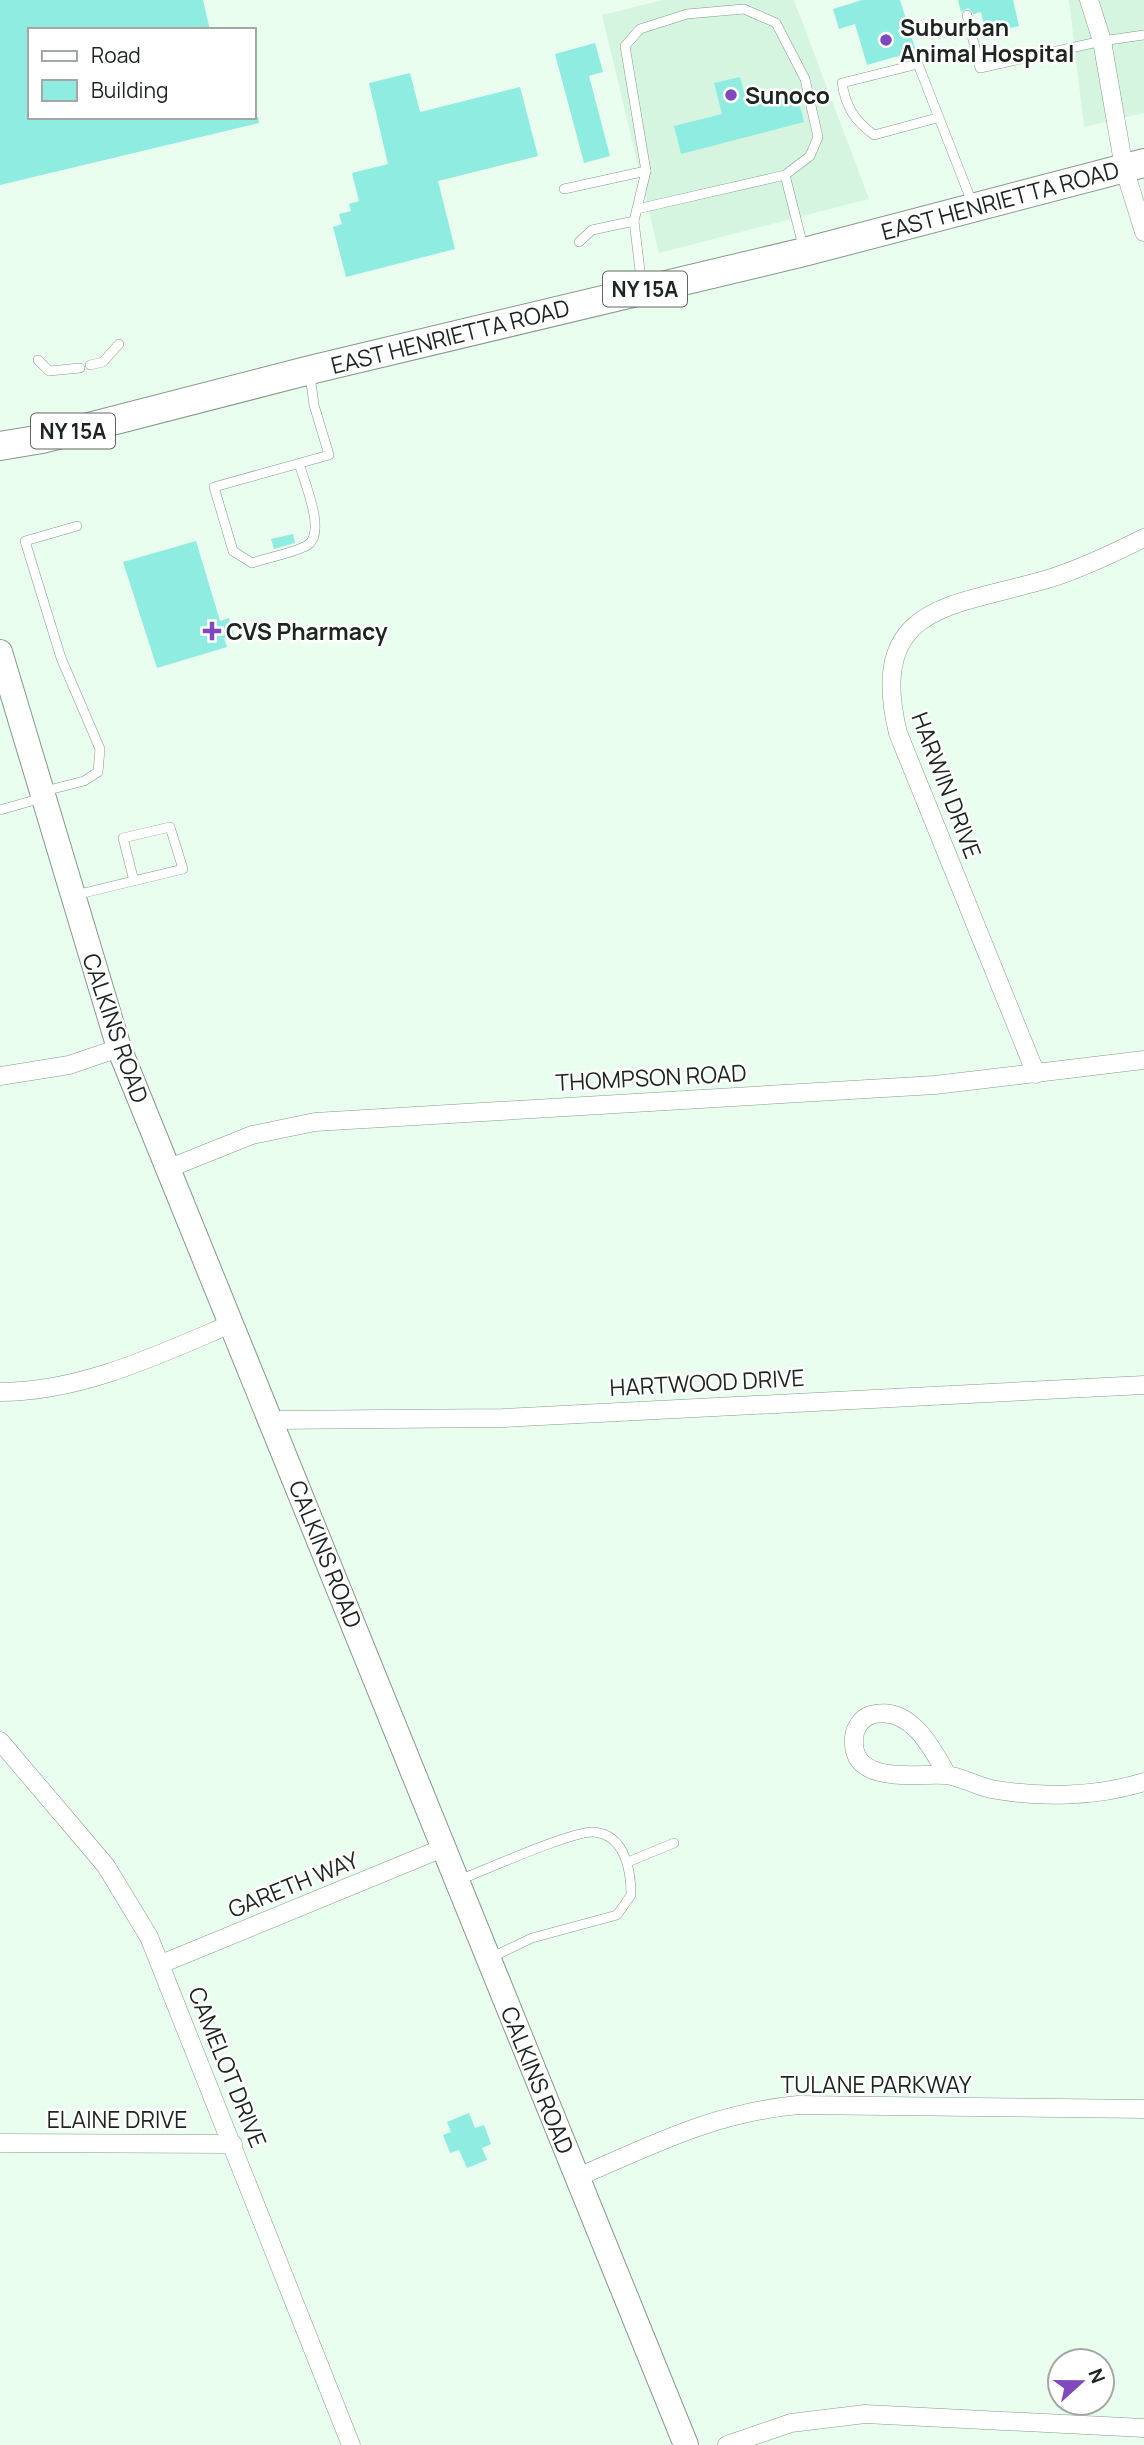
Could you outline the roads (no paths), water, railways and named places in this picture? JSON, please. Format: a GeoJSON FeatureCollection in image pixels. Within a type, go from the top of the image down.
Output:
{"type":"FeatureCollection","features":[{"type":"Feature","properties":{"kind":"main road","name":"EAST HENRIETTA ROAD"},"geometry":{"type":"LineString","coordinates":[[0,446],[42,439],[310,370],[804,251],[1134,165]]}},
{"type":"Feature","properties":{"kind":"main road","name":"CALKINS ROAD"},"geometry":{"type":"LineString","coordinates":[[0,652],[119,1048],[686,2445]]}},
{"type":"Feature","properties":{"kind":"street"},"geometry":{"type":"LineString","coordinates":[[1090,0],[1134,165],[1144,232]]}},
{"type":"Feature","properties":{"kind":"street","name":"HARWIN DRIVE"},"geometry":{"type":"LineString","coordinates":[[1036,1074],[898,733],[889,699],[890,672],[898,648],[913,627],[934,611],[961,600],[1062,574],[1098,561],[1144,538]]}},
{"type":"Feature","properties":{"kind":"street"},"geometry":{"type":"LineString","coordinates":[[0,1076],[69,1065],[119,1048]]}},
{"type":"Feature","properties":{"kind":"street","name":"THOMPSON ROAD"},"geometry":{"type":"LineString","coordinates":[[167,1169],[242,1139],[315,1122],[935,1086],[1144,1060]]}},
{"type":"Feature","properties":{"kind":"street"},"geometry":{"type":"LineString","coordinates":[[0,1392],[46,1388],[116,1371],[231,1324]]}},
{"type":"Feature","properties":{"kind":"street","name":"HARTWOOD DRIVE"},"geometry":{"type":"LineString","coordinates":[[272,1420],[503,1418],[1144,1385]]}},
{"type":"Feature","properties":{"kind":"street"},"geometry":{"type":"LineString","coordinates":[[947,1775],[934,1751],[912,1724],[889,1712],[868,1716],[857,1726],[853,1740],[856,1753],[864,1765],[882,1774],[947,1775],[977,1786],[1039,1794],[1101,1791],[1144,1782]]}},
{"type":"Feature","properties":{"kind":"street","name":"CAMELOT DRIVE"},"geometry":{"type":"LineString","coordinates":[[0,1741],[107,1866],[136,1912],[161,1964],[351,2445]]}},
{"type":"Feature","properties":{"kind":"street","name":"GARETH WAY"},"geometry":{"type":"LineString","coordinates":[[161,1964],[443,1849]]}},
{"type":"Feature","properties":{"kind":"street","name":"TULANE PARKWAY"},"geometry":{"type":"LineString","coordinates":[[578,2177],[708,2121],[758,2109],[799,2105],[1144,2109]]}},
{"type":"Feature","properties":{"kind":"street","name":"ELAINE DRIVE"},"geometry":{"type":"LineString","coordinates":[[0,2143],[233,2144]]}},
{"type":"Feature","properties":{"kind":"street"},"geometry":{"type":"LineString","coordinates":[[727,2445],[791,2423],[865,2414],[1144,2428]]}},
{"type":"Feature","properties":{"kind":"lane"},"geometry":{"type":"LineString","coordinates":[[637,209],[785,175],[810,156],[818,137],[805,79],[776,23],[744,9],[675,18],[640,29],[625,46],[627,75],[640,123],[646,171],[634,221],[642,289]]}},
{"type":"Feature","properties":{"kind":"lane"},"geometry":{"type":"LineString","coordinates":[[967,15],[980,68],[1102,41],[1144,35]]}},
{"type":"Feature","properties":{"kind":"lane"},"geometry":{"type":"LineString","coordinates":[[937,118],[874,135],[858,123],[845,104],[842,83],[918,64],[973,207]]}},
{"type":"Feature","properties":{"kind":"lane"},"geometry":{"type":"LineString","coordinates":[[564,189],[646,171]]}},
{"type":"Feature","properties":{"kind":"lane"},"geometry":{"type":"LineString","coordinates":[[785,175],[804,251]]}},
{"type":"Feature","properties":{"kind":"lane"},"geometry":{"type":"LineString","coordinates":[[579,242],[592,230],[634,221]]}},
{"type":"Feature","properties":{"kind":"lane"},"geometry":{"type":"LineString","coordinates":[[38,360],[50,371],[85,367],[103,362],[119,344]]}},
{"type":"Feature","properties":{"kind":"lane"},"geometry":{"type":"LineString","coordinates":[[299,463],[317,525],[316,537],[308,546],[252,563],[233,551],[214,487],[299,463],[328,455],[314,405],[310,370]]}},
{"type":"Feature","properties":{"kind":"lane"},"geometry":{"type":"LineString","coordinates":[[0,810],[84,780],[98,772],[100,749],[61,658],[25,541],[77,526]]}},
{"type":"Feature","properties":{"kind":"lane"},"geometry":{"type":"LineString","coordinates":[[73,895],[134,881],[183,869],[170,827],[123,838],[134,881]]}},
{"type":"Feature","properties":{"kind":"lane"},"geometry":{"type":"LineString","coordinates":[[457,1881],[569,1838],[595,1832],[620,1845],[628,1862],[631,1895],[617,1915],[531,1938],[488,1959]]}},
{"type":"Feature","properties":{"kind":"lane"},"geometry":{"type":"LineString","coordinates":[[628,1862],[674,1843]]}},
{"type":"Feature","properties":{"kind":"place","name":"Suburban Animal Hospital"},"geometry":{"type":"Point","coordinates":[886,40]}},
{"type":"Feature","properties":{"kind":"place","name":"Sunoco"},"geometry":{"type":"Point","coordinates":[731,95]}},
{"type":"Feature","properties":{"kind":"place","name":"CVS Pharmacy"},"geometry":{"type":"Point","coordinates":[212,631]}}]}
